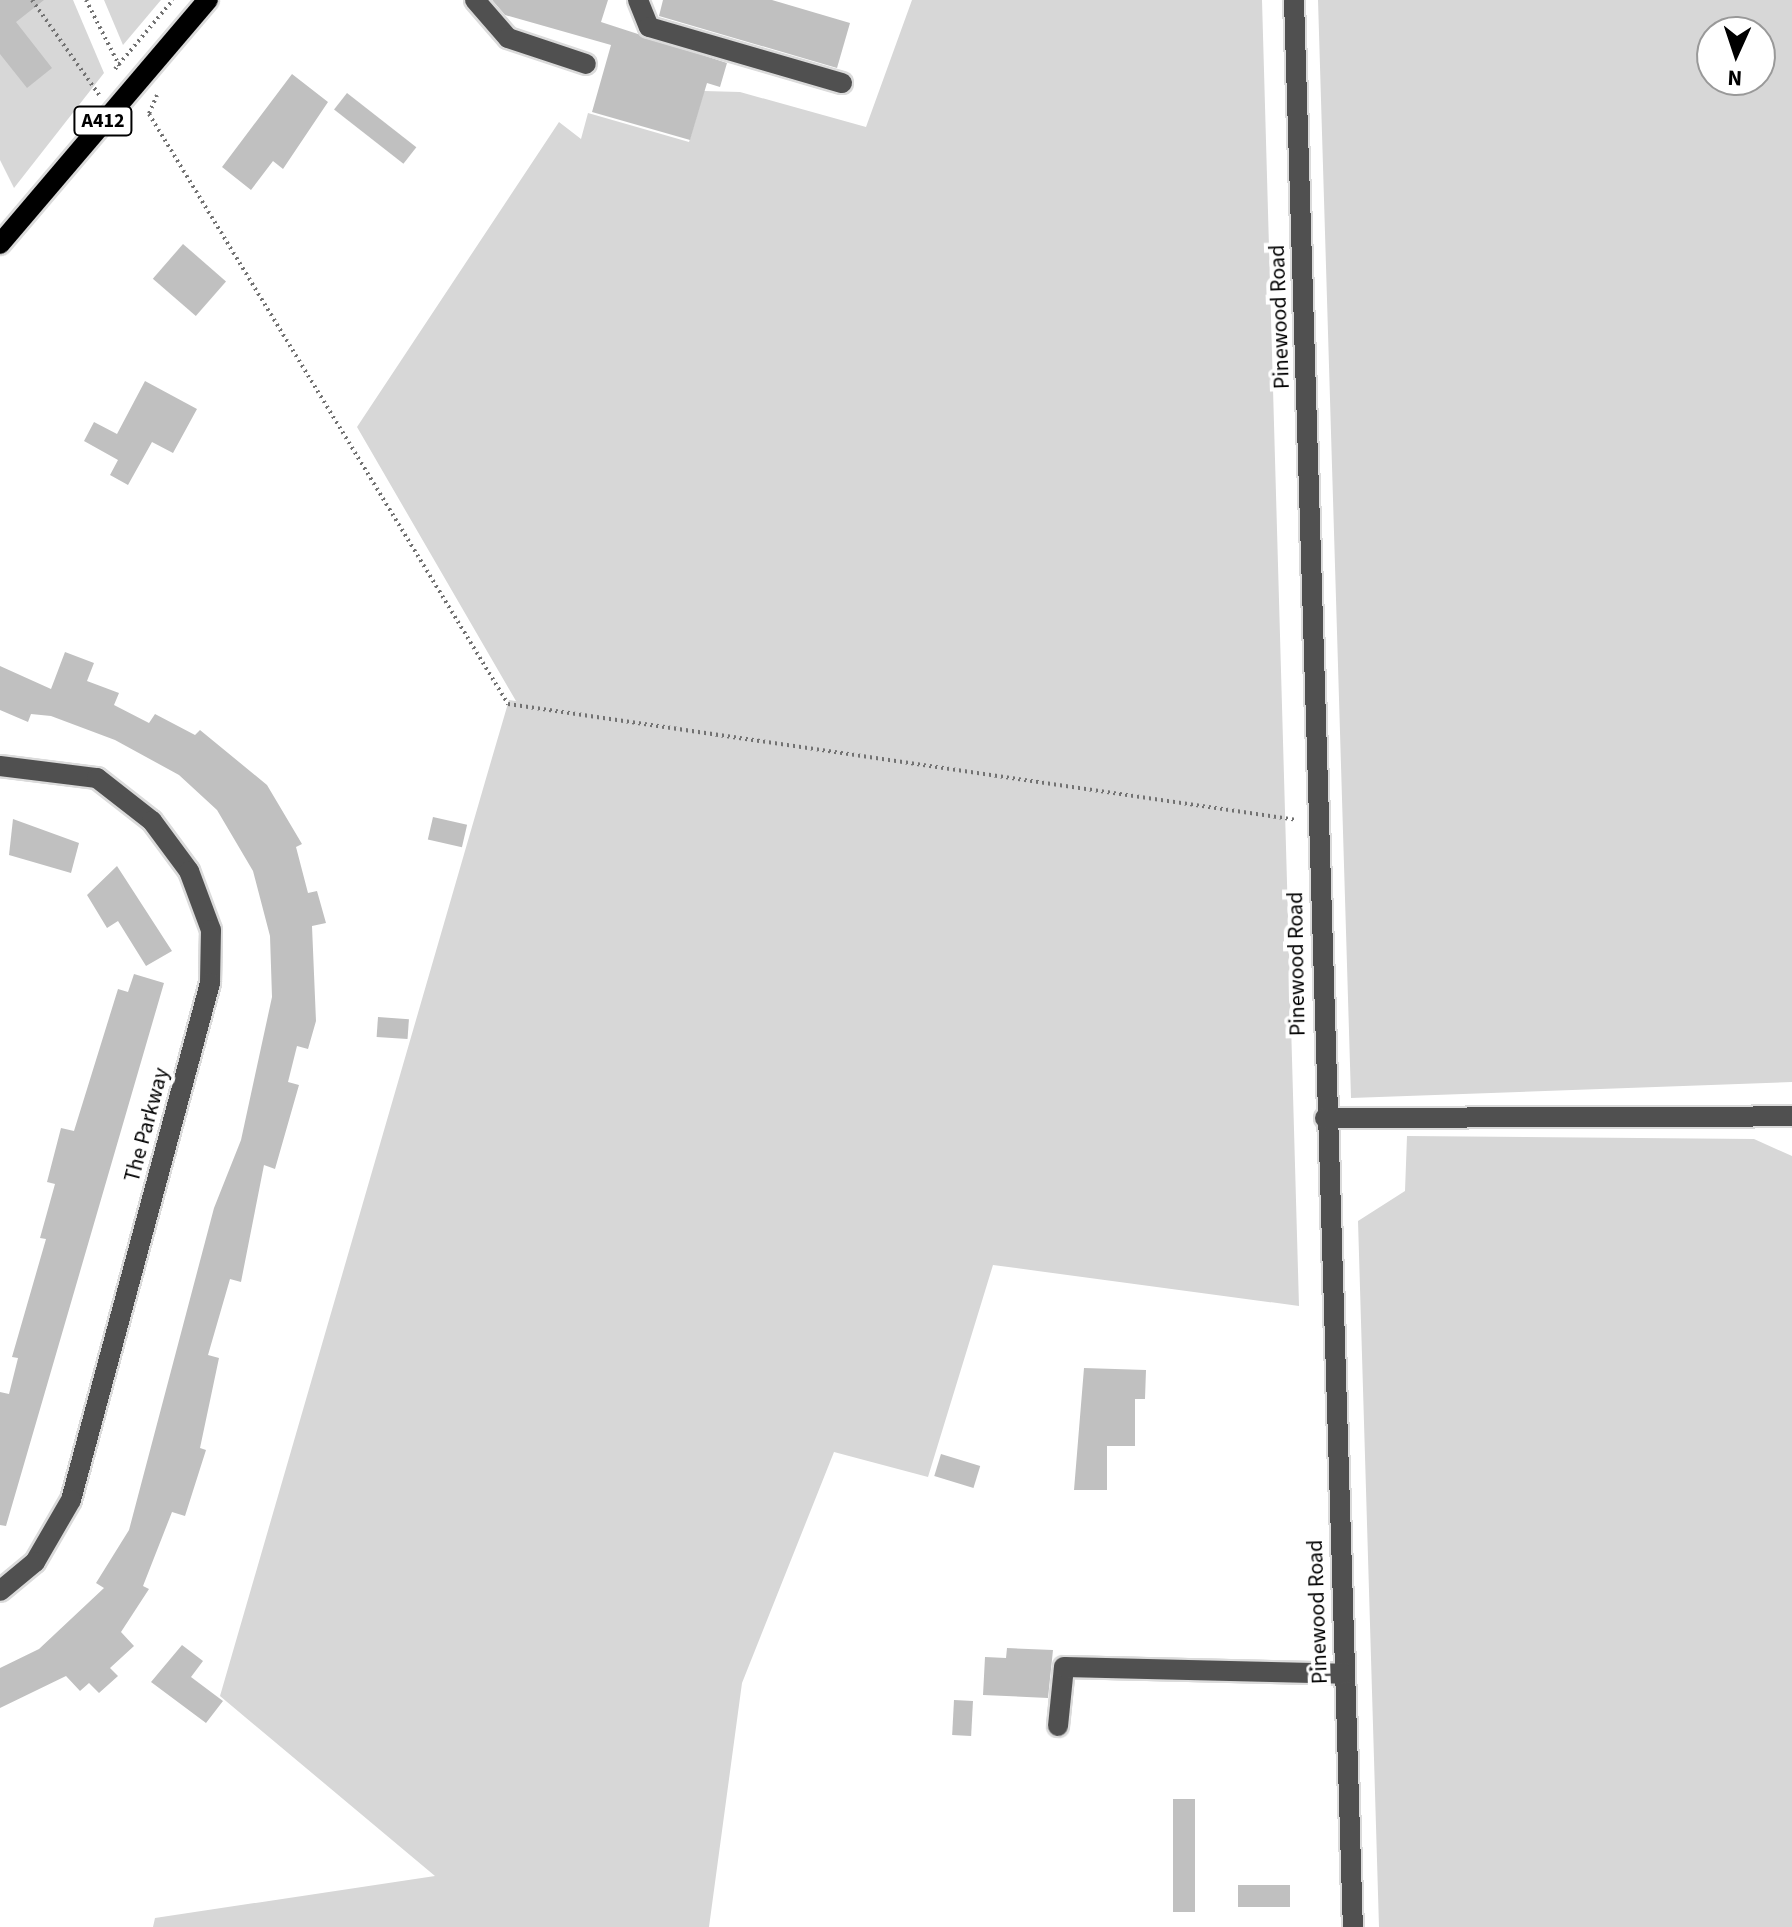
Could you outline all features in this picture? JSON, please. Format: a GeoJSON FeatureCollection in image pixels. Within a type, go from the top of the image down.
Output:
{"type":"FeatureCollection","features":[{"type":"Feature","properties":{"kind":"main road","name":"A412"},"geometry":{"type":"LineString","coordinates":[[0,244],[208,0]]}},
{"type":"Feature","properties":{"kind":"street"},"geometry":{"type":"LineString","coordinates":[[475,0],[508,38],[586,64]]}},
{"type":"Feature","properties":{"kind":"street"},"geometry":{"type":"LineString","coordinates":[[638,0],[649,27],[842,83]]}},
{"type":"Feature","properties":{"kind":"street","name":"Pinewood Road"},"geometry":{"type":"LineString","coordinates":[[1294,0],[1325,1118],[1353,1927]]}},
{"type":"Feature","properties":{"kind":"street","name":"The Parkway"},"geometry":{"type":"LineString","coordinates":[[0,766],[31,766],[97,778],[152,821],[189,871],[211,930],[210,983],[71,1500],[35,1562],[0,1591]]}},
{"type":"Feature","properties":{"kind":"street"},"geometry":{"type":"LineString","coordinates":[[0,775],[31,766]]}},
{"type":"Feature","properties":{"kind":"street"},"geometry":{"type":"LineString","coordinates":[[1325,1118],[1792,1116]]}},
{"type":"Feature","properties":{"kind":"street"},"geometry":{"type":"LineString","coordinates":[[1058,1726],[1064,1667],[1344,1674]]}},
{"type":"Feature","properties":{"kind":"path"},"geometry":{"type":"LineString","coordinates":[[32,0],[111,112]]}},
{"type":"Feature","properties":{"kind":"path"},"geometry":{"type":"LineString","coordinates":[[86,0],[115,69],[138,80],[159,96],[149,114],[508,704],[1318,823]]}},
{"type":"Feature","properties":{"kind":"path"},"geometry":{"type":"LineString","coordinates":[[115,69],[173,0]]}},
{"type":"Feature","properties":{"kind":"shaded area"},"geometry":{"type":"Polygon","coordinates":[[[0,0],[73,0],[104,73],[14,188],[0,160],[0,0]]]}},
{"type":"Feature","properties":{"kind":"shaded area"},"geometry":{"type":"Polygon","coordinates":[[[104,0],[161,0],[123,45],[104,0]]]}},
{"type":"Feature","properties":{"kind":"shaded area"},"geometry":{"type":"Polygon","coordinates":[[[912,0],[1262,0],[1299,1306],[993,1265],[928,1477],[834,1452],[742,1683],[709,1927],[153,1927],[155,1918],[435,1876],[220,1696],[509,700],[516,701],[357,427],[559,122],[581,139],[588,113],[689,142],[704,91],[740,92],[866,127],[912,0]]]}},
{"type":"Feature","properties":{"kind":"shaded area"},"geometry":{"type":"Polygon","coordinates":[[[1318,0],[1792,0],[1792,1082],[1351,1098],[1318,0]]]}},
{"type":"Feature","properties":{"kind":"shaded area"},"geometry":{"type":"Polygon","coordinates":[[[1407,1136],[1754,1139],[1792,1156],[1792,1927],[1379,1927],[1358,1221],[1405,1191],[1407,1136]]]}},
{"type":"Feature","properties":{"kind":"building"},"geometry":{"type":"Polygon","coordinates":[[[0,0],[44,0],[16,22],[52,68],[27,88],[0,54],[0,0]]]}},
{"type":"Feature","properties":{"kind":"building"},"geometry":{"type":"Polygon","coordinates":[[[492,0],[608,0],[601,22],[727,63],[720,87],[707,83],[690,140],[592,112],[611,45],[505,15],[492,0]]]}},
{"type":"Feature","properties":{"kind":"building"},"geometry":{"type":"Polygon","coordinates":[[[663,0],[772,0],[850,23],[837,68],[659,16],[663,0]]]}},
{"type":"Feature","properties":{"kind":"building"},"geometry":{"type":"Polygon","coordinates":[[[292,74],[328,102],[283,169],[273,161],[251,190],[222,167],[292,74]]]}},
{"type":"Feature","properties":{"kind":"building"},"geometry":{"type":"Polygon","coordinates":[[[347,93],[416,147],[403,164],[334,110],[347,93]]]}},
{"type":"Feature","properties":{"kind":"building"},"geometry":{"type":"Polygon","coordinates":[[[183,244],[226,281],[196,316],[153,279],[183,244]]]}},
{"type":"Feature","properties":{"kind":"building"},"geometry":{"type":"Polygon","coordinates":[[[145,381],[197,409],[173,453],[152,442],[128,485],[110,475],[118,460],[84,441],[94,422],[117,434],[145,381]]]}},
{"type":"Feature","properties":{"kind":"building"},"geometry":{"type":"Polygon","coordinates":[[[65,652],[94,663],[87,681],[119,693],[114,705],[149,723],[155,714],[195,735],[200,730],[267,785],[302,844],[296,847],[308,893],[317,891],[326,923],[312,926],[316,1021],[308,1049],[297,1046],[288,1082],[299,1085],[275,1169],[264,1165],[241,1282],[230,1279],[208,1355],[219,1358],[200,1448],[206,1450],[185,1516],[172,1512],[143,1586],[149,1589],[121,1632],[134,1646],[110,1668],[118,1676],[99,1693],[89,1683],[80,1691],[66,1676],[0,1708],[0,1668],[39,1649],[104,1588],[96,1583],[129,1530],[214,1208],[241,1140],[272,997],[270,936],[253,871],[217,810],[179,775],[115,740],[51,716],[31,714],[28,722],[0,710],[0,666],[51,689],[65,652]]]}},
{"type":"Feature","properties":{"kind":"building"},"geometry":{"type":"Polygon","coordinates":[[[433,817],[467,825],[462,847],[428,839],[433,817]]]}},
{"type":"Feature","properties":{"kind":"building"},"geometry":{"type":"Polygon","coordinates":[[[13,819],[79,843],[71,873],[9,855],[13,819]]]}},
{"type":"Feature","properties":{"kind":"building"},"geometry":{"type":"Polygon","coordinates":[[[117,866],[172,951],[146,966],[118,921],[107,928],[87,895],[117,866]]]}},
{"type":"Feature","properties":{"kind":"building"},"geometry":{"type":"Polygon","coordinates":[[[134,974],[164,983],[6,1526],[0,1525],[0,1392],[9,1394],[18,1358],[12,1357],[46,1239],[40,1238],[55,1184],[47,1182],[61,1128],[74,1131],[118,989],[128,992],[134,974]]]}},
{"type":"Feature","properties":{"kind":"building"},"geometry":{"type":"Polygon","coordinates":[[[378,1017],[409,1019],[408,1039],[377,1037],[378,1017]]]}},
{"type":"Feature","properties":{"kind":"building"},"geometry":{"type":"Polygon","coordinates":[[[1084,1368],[1146,1370],[1145,1399],[1135,1399],[1135,1446],[1107,1446],[1107,1490],[1074,1490],[1084,1368]]]}},
{"type":"Feature","properties":{"kind":"building"},"geometry":{"type":"Polygon","coordinates":[[[941,1454],[980,1466],[973,1488],[934,1476],[941,1454]]]}},
{"type":"Feature","properties":{"kind":"building"},"geometry":{"type":"Polygon","coordinates":[[[182,1645],[203,1661],[191,1677],[223,1701],[206,1723],[151,1682],[182,1645]]]}},
{"type":"Feature","properties":{"kind":"building"},"geometry":{"type":"Polygon","coordinates":[[[1007,1648],[1053,1650],[1048,1698],[983,1695],[985,1657],[1006,1658],[1007,1648]]]}},
{"type":"Feature","properties":{"kind":"building"},"geometry":{"type":"Polygon","coordinates":[[[954,1700],[973,1701],[971,1736],[952,1735],[954,1700]]]}},
{"type":"Feature","properties":{"kind":"building"},"geometry":{"type":"Polygon","coordinates":[[[1173,1799],[1195,1799],[1195,1912],[1173,1912],[1173,1799]]]}},
{"type":"Feature","properties":{"kind":"building"},"geometry":{"type":"Polygon","coordinates":[[[1238,1885],[1290,1885],[1290,1907],[1238,1907],[1238,1885]]]}}]}
